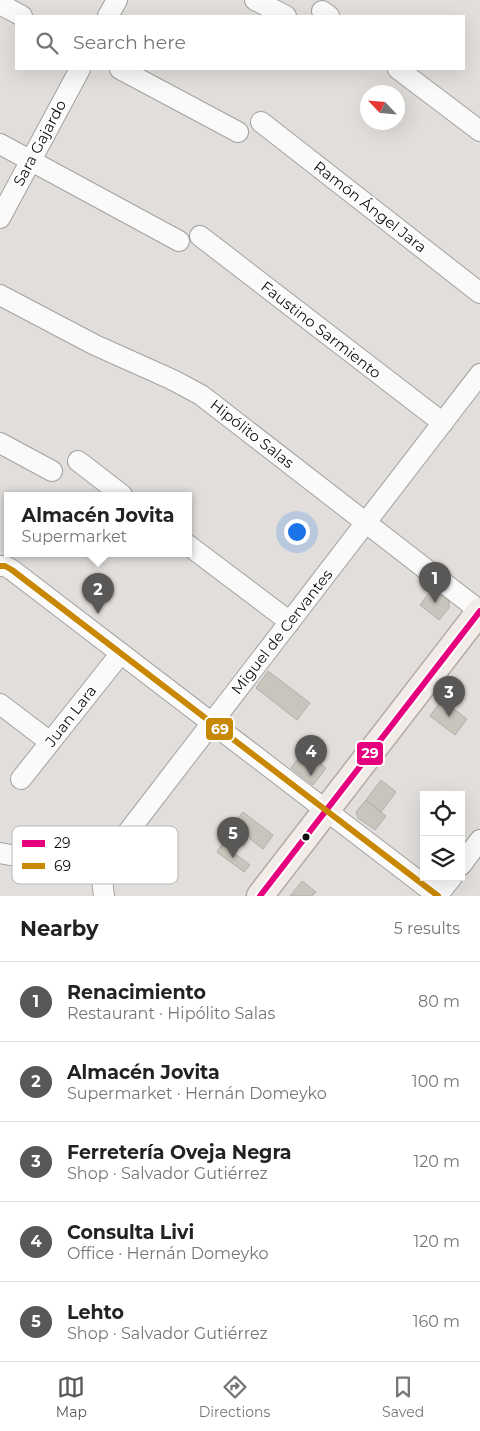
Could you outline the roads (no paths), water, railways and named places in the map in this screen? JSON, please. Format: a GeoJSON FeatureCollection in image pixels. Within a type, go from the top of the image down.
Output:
{"type":"FeatureCollection","features":[{"type":"Feature","properties":{"kind":"main road"},"geometry":{"type":"LineString","coordinates":[[260,896],[480,611]]}},
{"type":"Feature","properties":{"kind":"street"},"geometry":{"type":"LineString","coordinates":[[108,15],[116,0]]}},
{"type":"Feature","properties":{"kind":"street"},"geometry":{"type":"LineString","coordinates":[[255,0],[284,15]]}},
{"type":"Feature","properties":{"kind":"street"},"geometry":{"type":"LineString","coordinates":[[0,4],[20,15]]}},
{"type":"Feature","properties":{"kind":"street","name":"Sara Gajardo"},"geometry":{"type":"LineString","coordinates":[[0,218],[79,70]]}},
{"type":"Feature","properties":{"kind":"street"},"geometry":{"type":"LineString","coordinates":[[122,70],[238,132]]}},
{"type":"Feature","properties":{"kind":"street"},"geometry":{"type":"LineString","coordinates":[[399,70],[480,131]]}},
{"type":"Feature","properties":{"kind":"street","name":"Ramón Ángel Jara"},"geometry":{"type":"LineString","coordinates":[[260,122],[480,292]]}},
{"type":"Feature","properties":{"kind":"street"},"geometry":{"type":"LineString","coordinates":[[0,144],[179,241]]}},
{"type":"Feature","properties":{"kind":"street","name":"Faustino Sarmiento"},"geometry":{"type":"LineString","coordinates":[[200,236],[443,423]]}},
{"type":"Feature","properties":{"kind":"street","name":"Hipólito Salas"},"geometry":{"type":"LineString","coordinates":[[0,294],[95,346],[173,380],[201,395],[480,611]]}},
{"type":"Feature","properties":{"kind":"street","name":"Miguel de Cervantes"},"geometry":{"type":"LineString","coordinates":[[133,826],[480,374]]}},
{"type":"Feature","properties":{"kind":"street"},"geometry":{"type":"LineString","coordinates":[[0,443],[52,471]]}},
{"type":"Feature","properties":{"kind":"street"},"geometry":{"type":"LineString","coordinates":[[78,462],[118,492]]}},
{"type":"Feature","properties":{"kind":"street"},"geometry":{"type":"LineString","coordinates":[[192,548],[290,622]]}},
{"type":"Feature","properties":{"kind":"street"},"geometry":{"type":"LineString","coordinates":[[0,566],[5,566],[12,570],[213,722],[437,896],[449,881]]}},
{"type":"Feature","properties":{"kind":"street","name":"Juan Lara"},"geometry":{"type":"LineString","coordinates":[[22,779],[121,653]]}},
{"type":"Feature","properties":{"kind":"street"},"geometry":{"type":"LineString","coordinates":[[0,704],[50,742]]}},
{"type":"Feature","properties":{"kind":"street"},"geometry":{"type":"LineString","coordinates":[[465,860],[480,840]]}},
{"type":"Feature","properties":{"kind":"place","name":"Renacimiento"},"geometry":{"type":"Point","coordinates":[435,603]}},
{"type":"Feature","properties":{"kind":"place","name":"Almacén Jovita"},"geometry":{"type":"Point","coordinates":[98,614]}},
{"type":"Feature","properties":{"kind":"place","name":"Ferretería Oveja Negra"},"geometry":{"type":"Point","coordinates":[449,717]}},
{"type":"Feature","properties":{"kind":"place","name":"Consulta Livi"},"geometry":{"type":"Point","coordinates":[311,776]}},
{"type":"Feature","properties":{"kind":"place","name":"Lehto"},"geometry":{"type":"Point","coordinates":[233,858]}}]}
